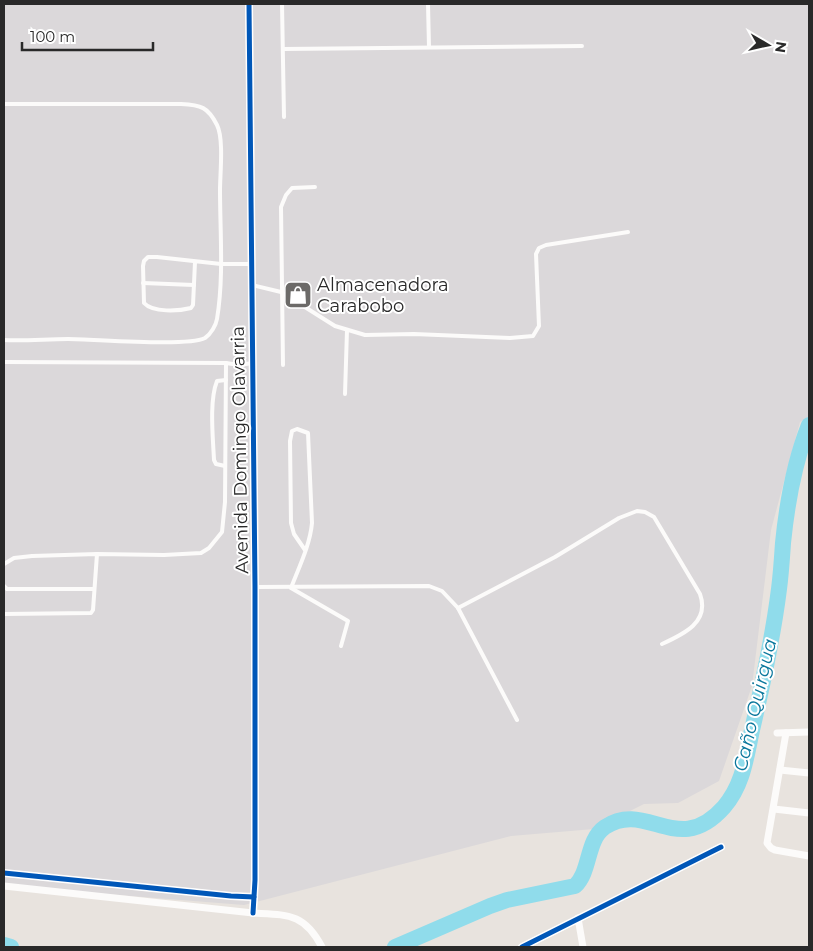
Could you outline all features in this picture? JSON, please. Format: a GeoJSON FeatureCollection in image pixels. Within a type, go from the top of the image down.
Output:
{"type":"FeatureCollection","features":[{"type":"Feature","properties":{"kind":"street","name":"Avenida Domingo Olavarria"},"geometry":{"type":"LineString","coordinates":[[249,4],[255,587],[253,913]]}},
{"type":"Feature","properties":{"kind":"street"},"geometry":{"type":"LineString","coordinates":[[777,733],[809,732]]}},
{"type":"Feature","properties":{"kind":"street"},"geometry":{"type":"LineString","coordinates":[[786,733],[767,840],[768,846],[775,850],[809,856]]}},
{"type":"Feature","properties":{"kind":"street"},"geometry":{"type":"LineString","coordinates":[[780,770],[809,773]]}},
{"type":"Feature","properties":{"kind":"street"},"geometry":{"type":"LineString","coordinates":[[774,808],[809,813]]}},
{"type":"Feature","properties":{"kind":"street"},"geometry":{"type":"LineString","coordinates":[[522,947],[721,847]]}},
{"type":"Feature","properties":{"kind":"street"},"geometry":{"type":"LineString","coordinates":[[4,873],[254,897]]}},
{"type":"Feature","properties":{"kind":"street"},"geometry":{"type":"LineString","coordinates":[[4,886],[285,915],[296,918],[303,923],[316,936],[322,947]]}},
{"type":"Feature","properties":{"kind":"street"},"geometry":{"type":"LineString","coordinates":[[578,918],[583,947]]}},
{"type":"Feature","properties":{"kind":"lane"},"geometry":{"type":"LineString","coordinates":[[282,4],[284,117]]}},
{"type":"Feature","properties":{"kind":"lane"},"geometry":{"type":"LineString","coordinates":[[428,4],[429,47]]}},
{"type":"Feature","properties":{"kind":"lane"},"geometry":{"type":"LineString","coordinates":[[283,49],[582,46]]}},
{"type":"Feature","properties":{"kind":"lane"},"geometry":{"type":"LineString","coordinates":[[4,104],[181,104],[204,107],[210,114],[220,134],[221,264],[217,321],[210,333],[204,338],[191,341],[162,342],[68,339],[4,340]]}},
{"type":"Feature","properties":{"kind":"lane"},"geometry":{"type":"LineString","coordinates":[[283,365],[281,207],[286,195],[292,188],[315,187]]}},
{"type":"Feature","properties":{"kind":"lane"},"geometry":{"type":"LineString","coordinates":[[252,285],[281,292],[323,320],[347,330],[365,334],[510,338],[533,336],[539,326],[536,254],[539,248],[546,245],[628,232]]}},
{"type":"Feature","properties":{"kind":"lane"},"geometry":{"type":"LineString","coordinates":[[195,262],[192,308],[154,310],[144,303],[143,266],[144,260],[148,257],[221,264],[251,264]]}},
{"type":"Feature","properties":{"kind":"lane"},"geometry":{"type":"LineString","coordinates":[[143,283],[194,285]]}},
{"type":"Feature","properties":{"kind":"lane"},"geometry":{"type":"LineString","coordinates":[[345,394],[347,330]]}},
{"type":"Feature","properties":{"kind":"lane"},"geometry":{"type":"LineString","coordinates":[[4,362],[226,363],[239,366],[252,364]]}},
{"type":"Feature","properties":{"kind":"lane"},"geometry":{"type":"LineString","coordinates":[[4,564],[14,558],[97,554],[164,555],[201,553],[209,548],[222,532],[225,502],[226,363]]}},
{"type":"Feature","properties":{"kind":"lane"},"geometry":{"type":"LineString","coordinates":[[226,380],[217,381],[213,403],[214,460],[219,466],[226,466]]}},
{"type":"Feature","properties":{"kind":"lane"},"geometry":{"type":"LineString","coordinates":[[292,588],[311,538],[312,523],[308,433],[297,429],[292,432],[290,442],[291,523],[294,534],[305,550]]}},
{"type":"Feature","properties":{"kind":"lane"},"geometry":{"type":"LineString","coordinates":[[458,608],[554,557],[619,518],[637,511],[645,512],[654,517],[703,602],[702,616],[696,623],[674,639],[662,644]]}},
{"type":"Feature","properties":{"kind":"lane"},"geometry":{"type":"LineString","coordinates":[[4,614],[90,614],[93,610],[97,554]]}},
{"type":"Feature","properties":{"kind":"lane"},"geometry":{"type":"LineString","coordinates":[[4,586],[7,588],[94,589]]}},
{"type":"Feature","properties":{"kind":"lane"},"geometry":{"type":"LineString","coordinates":[[255,587],[429,586],[442,591],[458,608],[517,720]]}},
{"type":"Feature","properties":{"kind":"lane"},"geometry":{"type":"LineString","coordinates":[[292,588],[348,621],[341,646]]}},
{"type":"Feature","properties":{"kind":"shaded area"},"geometry":{"type":"Polygon","coordinates":[[[4,4],[809,4],[809,416],[800,422],[771,530],[752,686],[719,781],[678,803],[644,804],[594,829],[511,836],[244,905],[4,886],[4,4]]]}},
{"type":"Feature","properties":{"kind":"waterway","name":"Caño Quirgua"},"geometry":{"type":"LineString","coordinates":[[395,947],[507,900],[575,886],[584,872],[591,847],[599,833],[605,827],[620,820],[635,819],[677,829],[692,828],[707,822],[724,807],[736,790],[748,751],[774,625],[789,498],[795,468],[809,425]]}},
{"type":"Feature","properties":{"kind":"waterway","name":"Caño Quirgua"},"geometry":{"type":"LineString","coordinates":[[4,945],[11,947]]}},
{"type":"Feature","properties":{"kind":"cycle path"},"geometry":{"type":"LineString","coordinates":[[249,4],[255,587],[255,880],[253,913]]}},
{"type":"Feature","properties":{"kind":"cycle path"},"geometry":{"type":"LineString","coordinates":[[522,947],[721,847]]}},
{"type":"Feature","properties":{"kind":"cycle path"},"geometry":{"type":"LineString","coordinates":[[4,873],[254,897]]}},
{"type":"Feature","properties":{"kind":"place","name":"Almacenadora Carabobo"},"geometry":{"type":"Point","coordinates":[298,295]}}]}
